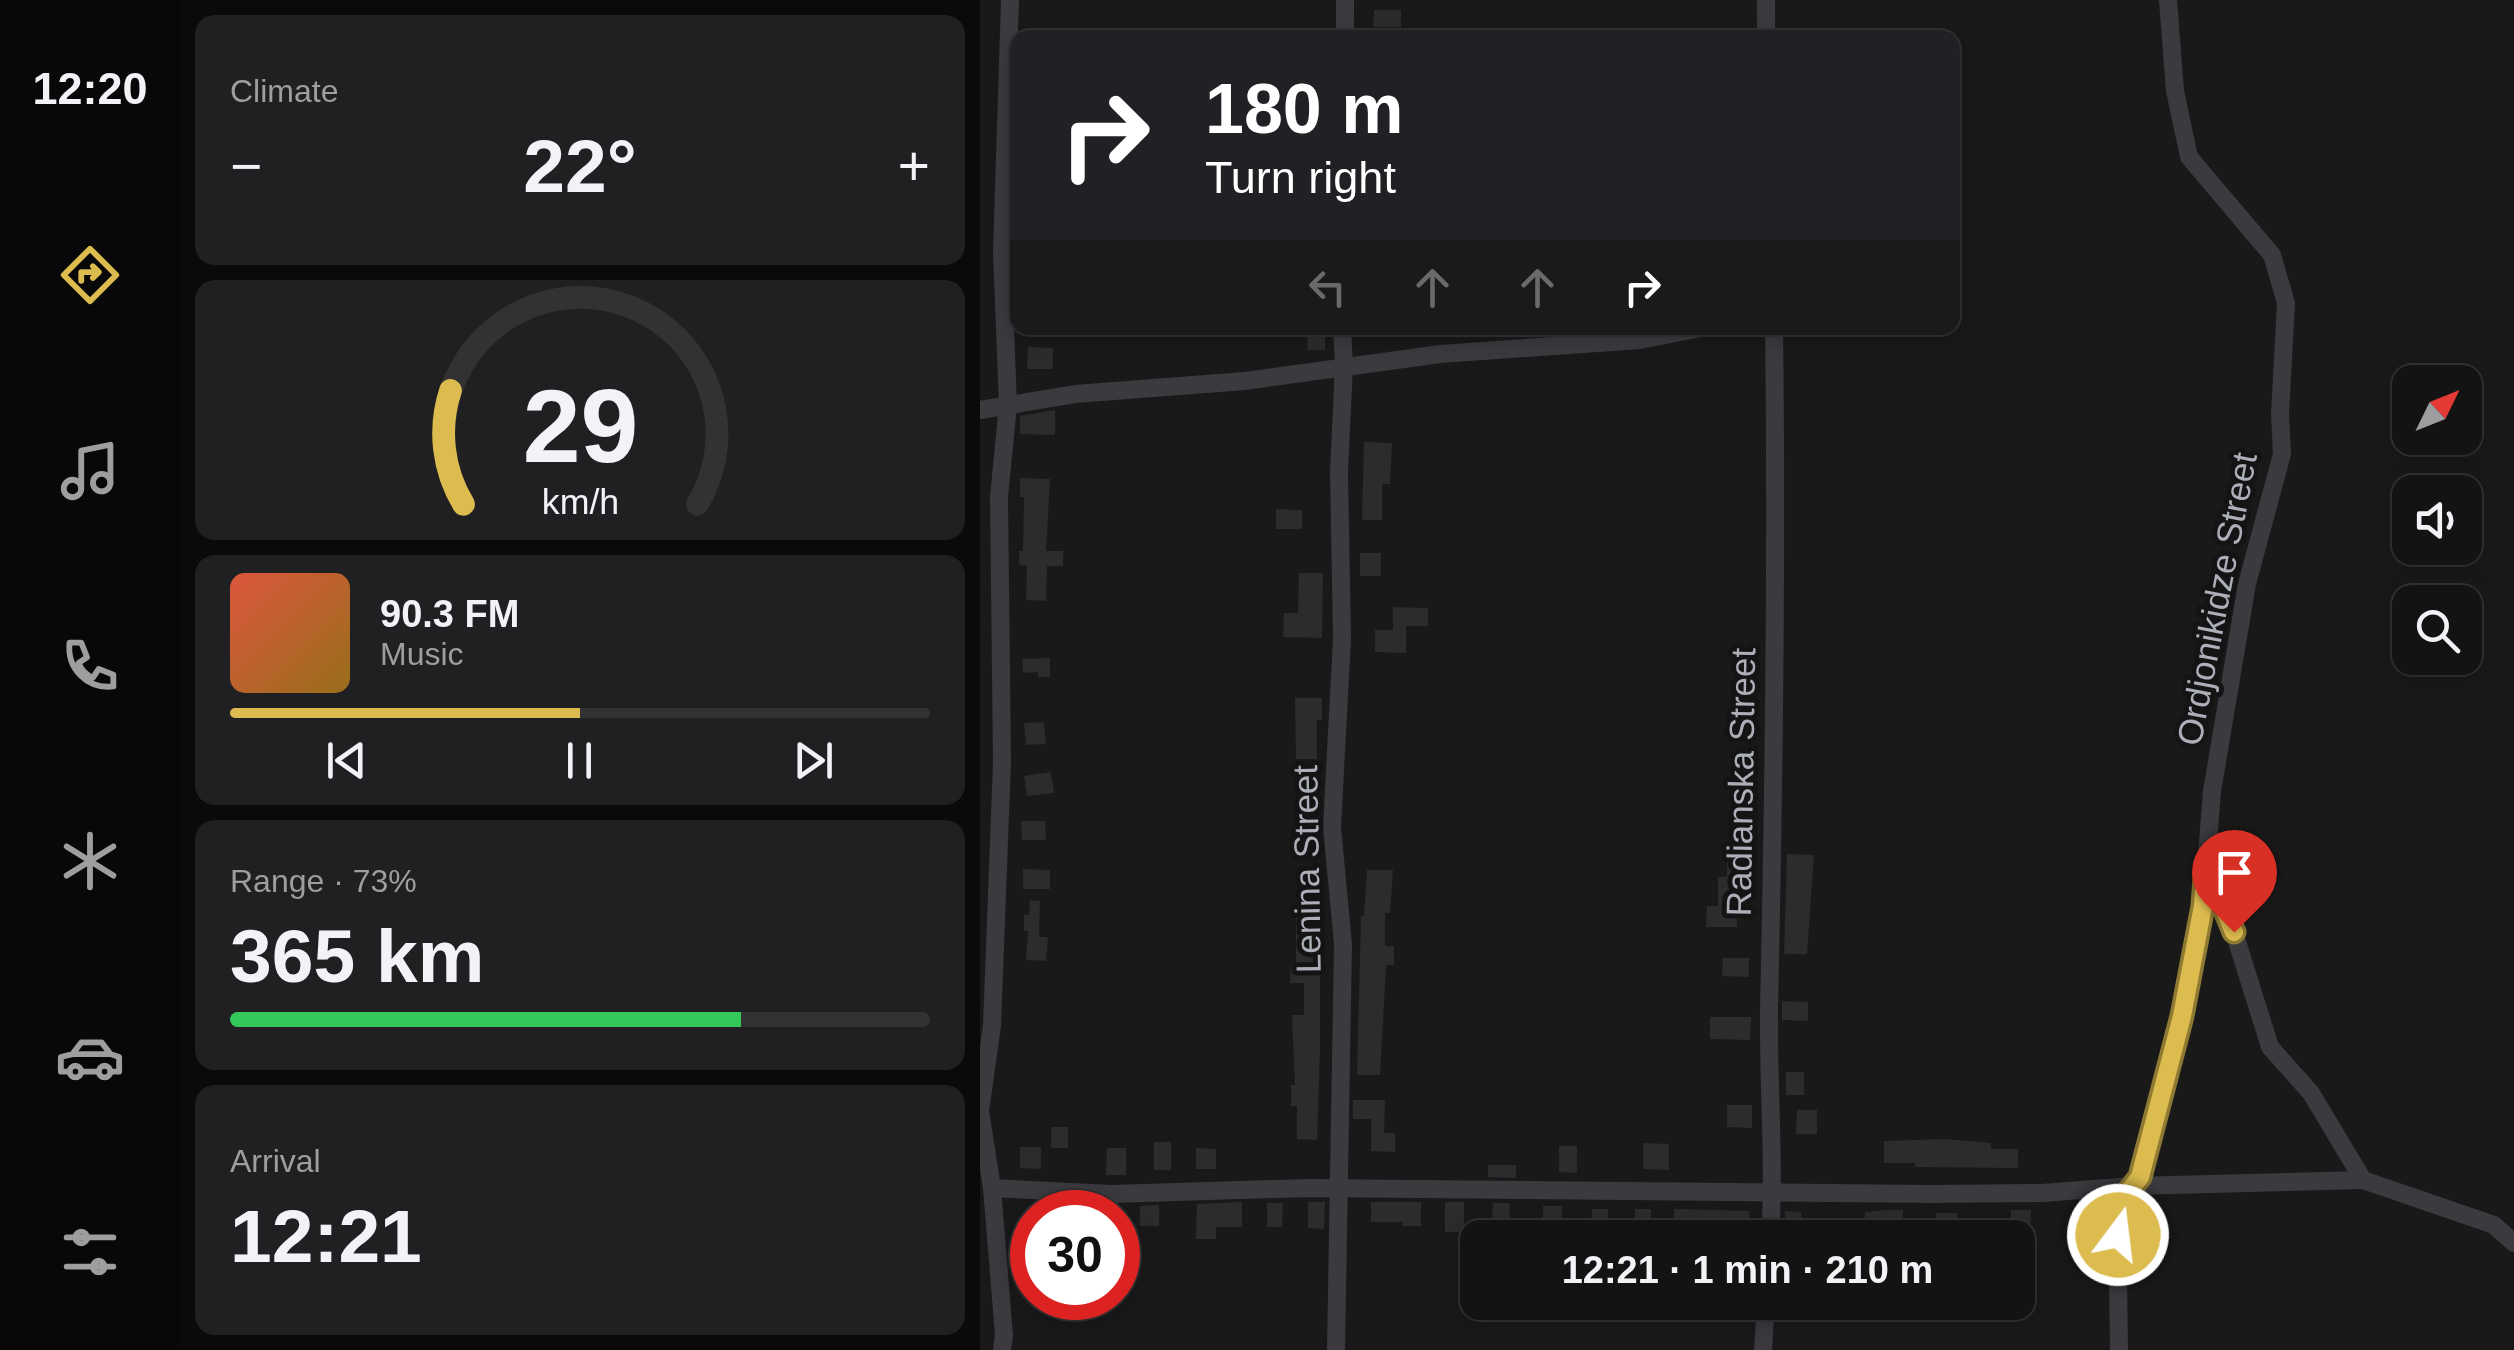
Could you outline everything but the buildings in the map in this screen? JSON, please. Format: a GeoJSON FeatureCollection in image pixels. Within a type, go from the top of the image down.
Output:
{"type":"FeatureCollection","features":[{"type":"Feature","properties":{"kind":"street"},"geometry":{"type":"LineString","coordinates":[[1002,1350],[992,1188],[984,1158],[980,1111],[992,1026],[1002,762],[999,497],[1008,405],[1002,252],[1010,0]]}},
{"type":"Feature","properties":{"kind":"street"},"geometry":{"type":"LineString","coordinates":[[1345,0],[1345,30]]}},
{"type":"Feature","properties":{"kind":"street"},"geometry":{"type":"LineString","coordinates":[[1766,0],[1766,30]]}},
{"type":"Feature","properties":{"kind":"street","name":"Ordjonikidze Street"},"geometry":{"type":"LineString","coordinates":[[2119,1350],[2117,1206],[2140,1177],[2182,1016],[2203,906],[2212,791],[2246,584],[2282,454],[2280,414],[2286,303],[2272,255],[2189,157],[2175,91],[2168,0]]}},
{"type":"Feature","properties":{"kind":"street","name":"Lenina Street"},"geometry":{"type":"LineString","coordinates":[[1336,1350],[1343,944],[1332,827],[1342,639],[1339,471],[1342,335]]}},
{"type":"Feature","properties":{"kind":"street"},"geometry":{"type":"LineString","coordinates":[[980,410],[1075,394],[1245,381],[1440,354],[1665,335]]}},
{"type":"Feature","properties":{"kind":"street","name":"Radianska Street"},"geometry":{"type":"LineString","coordinates":[[1771,1220],[1774,335]]}},
{"type":"Feature","properties":{"kind":"street"},"geometry":{"type":"LineString","coordinates":[[2206,864],[2234,932],[2270,1047],[2311,1093],[2363,1180]]}},
{"type":"Feature","properties":{"kind":"street"},"geometry":{"type":"LineString","coordinates":[[992,1188],[1112,1194],[1338,1188],[2042,1193],[2132,1186],[2363,1180],[2494,1225],[2514,1242]]}},
{"type":"Feature","properties":{"kind":"street"},"geometry":{"type":"LineString","coordinates":[[1764,1350],[1765,1320]]}},
{"type":"Feature","properties":{"kind":"route"},"geometry":{"type":"LineString","coordinates":[[2118,1235],[2117,1206],[2140,1177],[2182,1016],[2203,906],[2206,864],[2234,932]]}}]}
